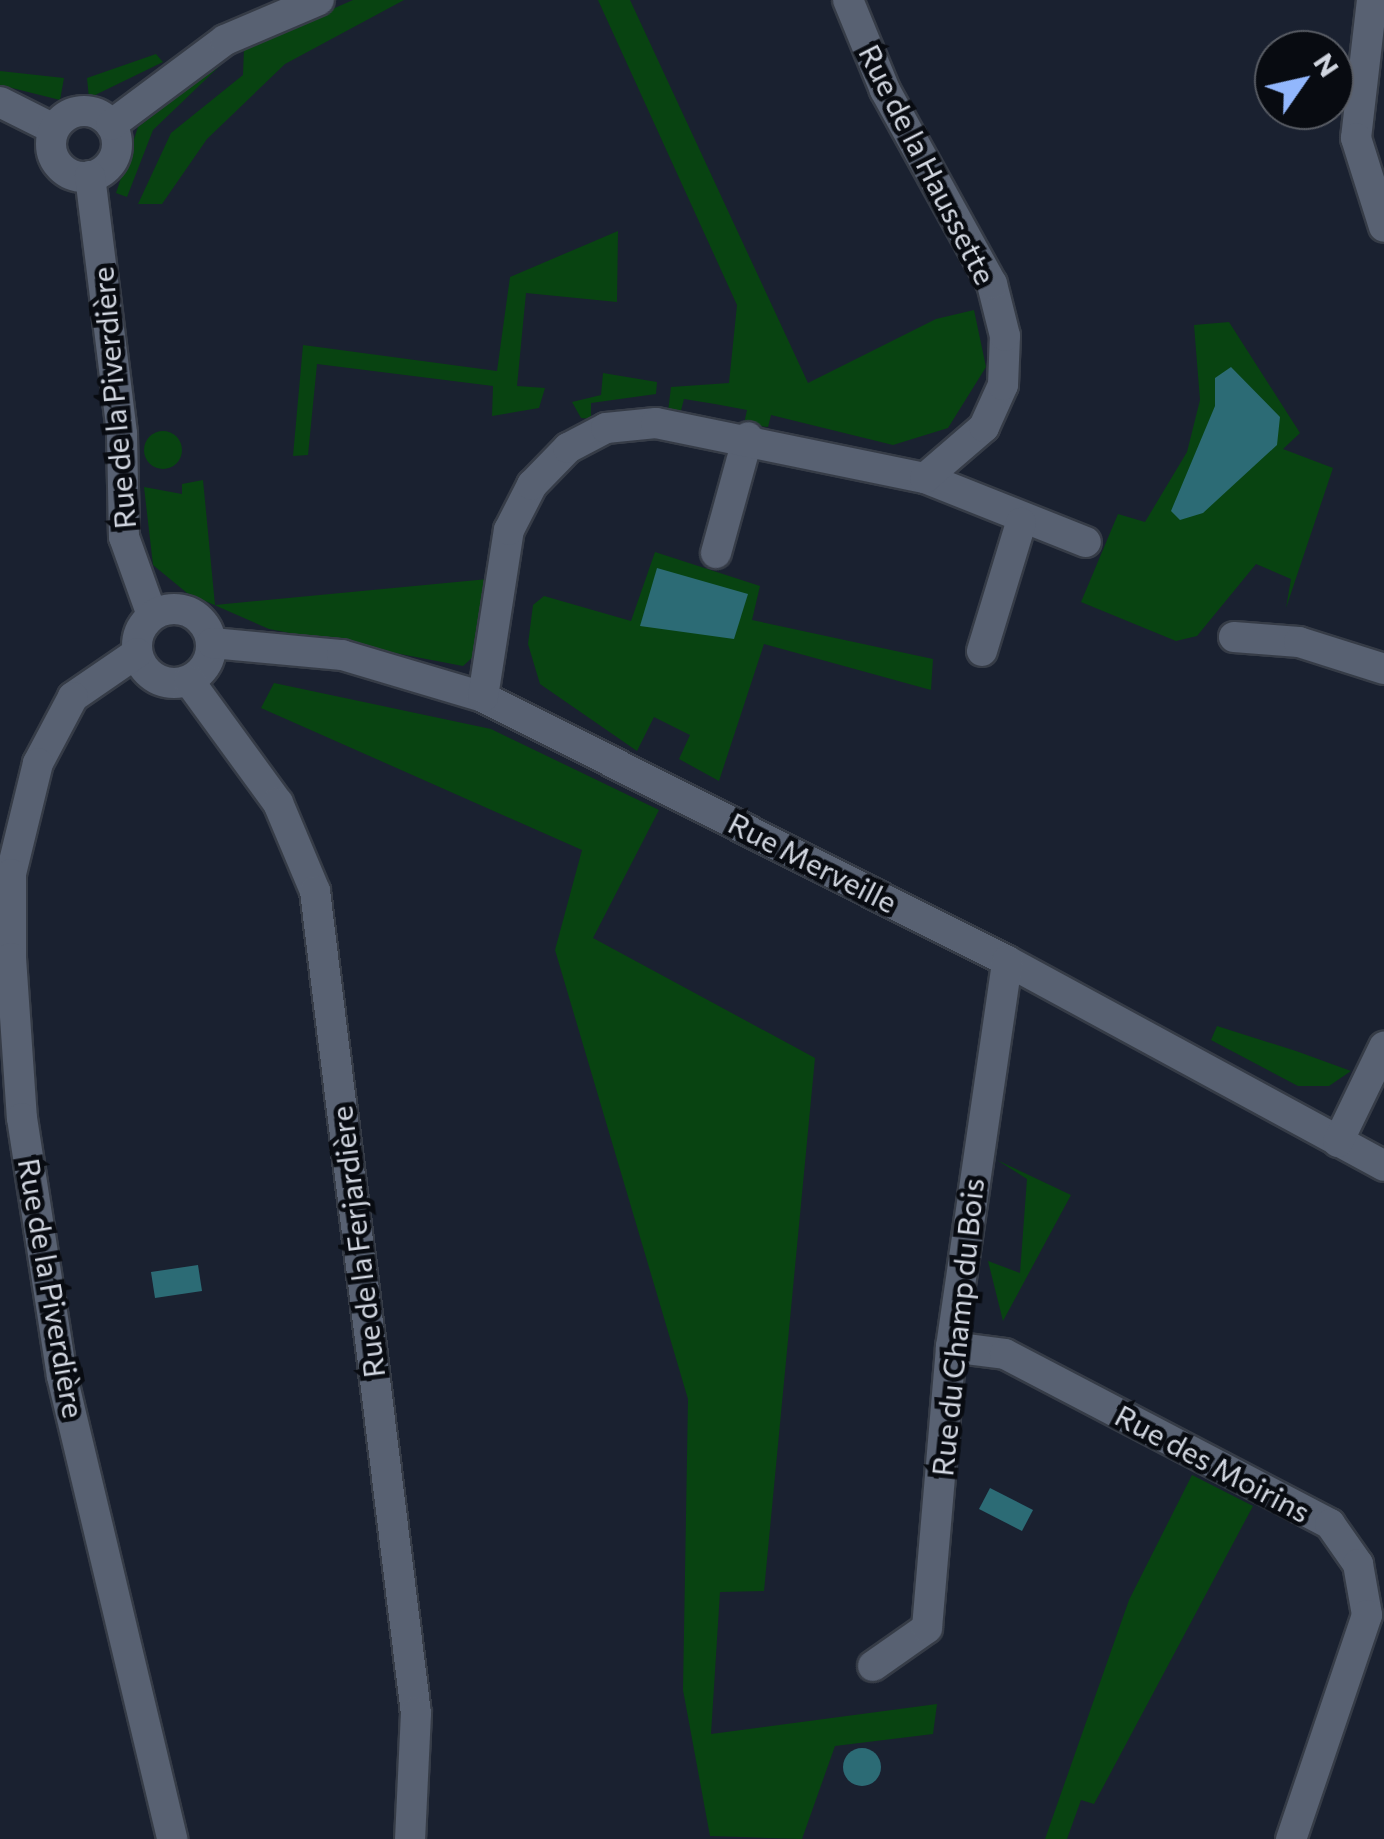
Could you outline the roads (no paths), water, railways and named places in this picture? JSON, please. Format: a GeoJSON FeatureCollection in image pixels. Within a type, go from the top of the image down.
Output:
{"type":"FeatureCollection","features":[{"type":"Feature","properties":{"kind":"street"},"geometry":{"type":"LineString","coordinates":[[111,125],[225,40],[319,0]]}},
{"type":"Feature","properties":{"kind":"street","name":"Rue de la Haussette"},"geometry":{"type":"LineString","coordinates":[[848,0],[885,90],[992,284],[1006,336],[1004,385],[984,427],[924,478]]}},
{"type":"Feature","properties":{"kind":"street"},"geometry":{"type":"LineString","coordinates":[[1372,0],[1356,138],[1384,227]]}},
{"type":"Feature","properties":{"kind":"street"},"geometry":{"type":"LineString","coordinates":[[0,102],[54,129]]}},
{"type":"Feature","properties":{"kind":"street"},"geometry":{"type":"LineString","coordinates":[[54,129],[82,111],[111,125]]}},
{"type":"Feature","properties":{"kind":"street"},"geometry":{"type":"LineString","coordinates":[[54,129],[61,168],[90,176],[114,156],[111,125]]}},
{"type":"Feature","properties":{"kind":"street","name":"Rue de la Piverdière"},"geometry":{"type":"LineString","coordinates":[[90,176],[122,434],[124,538],[152,614]]}},
{"type":"Feature","properties":{"kind":"street"},"geometry":{"type":"LineString","coordinates":[[483,697],[509,530],[532,484],[568,448],[606,428],[656,423],[748,437],[924,478],[1021,523],[1086,542]]}},
{"type":"Feature","properties":{"kind":"street"},"geometry":{"type":"LineString","coordinates":[[716,553],[748,437]]}},
{"type":"Feature","properties":{"kind":"street"},"geometry":{"type":"LineString","coordinates":[[982,651],[1021,523]]}},
{"type":"Feature","properties":{"kind":"street"},"geometry":{"type":"LineString","coordinates":[[185,610],[212,643],[189,681],[154,678],[137,653],[152,614],[185,610]]}},
{"type":"Feature","properties":{"kind":"street"},"geometry":{"type":"LineString","coordinates":[[1234,638],[1299,642],[1384,669]]}},
{"type":"Feature","properties":{"kind":"street","name":"Rue Merveille"},"geometry":{"type":"LineString","coordinates":[[212,643],[342,655],[483,697],[1007,961],[1384,1166]]}},
{"type":"Feature","properties":{"kind":"street","name":"Rue de la Piverdière"},"geometry":{"type":"LineString","coordinates":[[137,653],[74,697],[38,763],[12,874],[11,958],[22,1118],[62,1376],[172,1839]]}},
{"type":"Feature","properties":{"kind":"street","name":"Rue de la Ferjardière"},"geometry":{"type":"LineString","coordinates":[[189,681],[278,802],[315,891],[416,1714],[410,1839]]}},
{"type":"Feature","properties":{"kind":"street","name":"Rue du Champ du Bois"},"geometry":{"type":"LineString","coordinates":[[873,1666],[927,1628],[951,1347],[1007,961]]}},
{"type":"Feature","properties":{"kind":"street"},"geometry":{"type":"LineString","coordinates":[[1338,1142],[1384,1047]]}},
{"type":"Feature","properties":{"kind":"street","name":"Rue des Moirins"},"geometry":{"type":"LineString","coordinates":[[951,1347],[1005,1354],[1330,1524],[1358,1564],[1367,1615],[1291,1839]]}}]}
